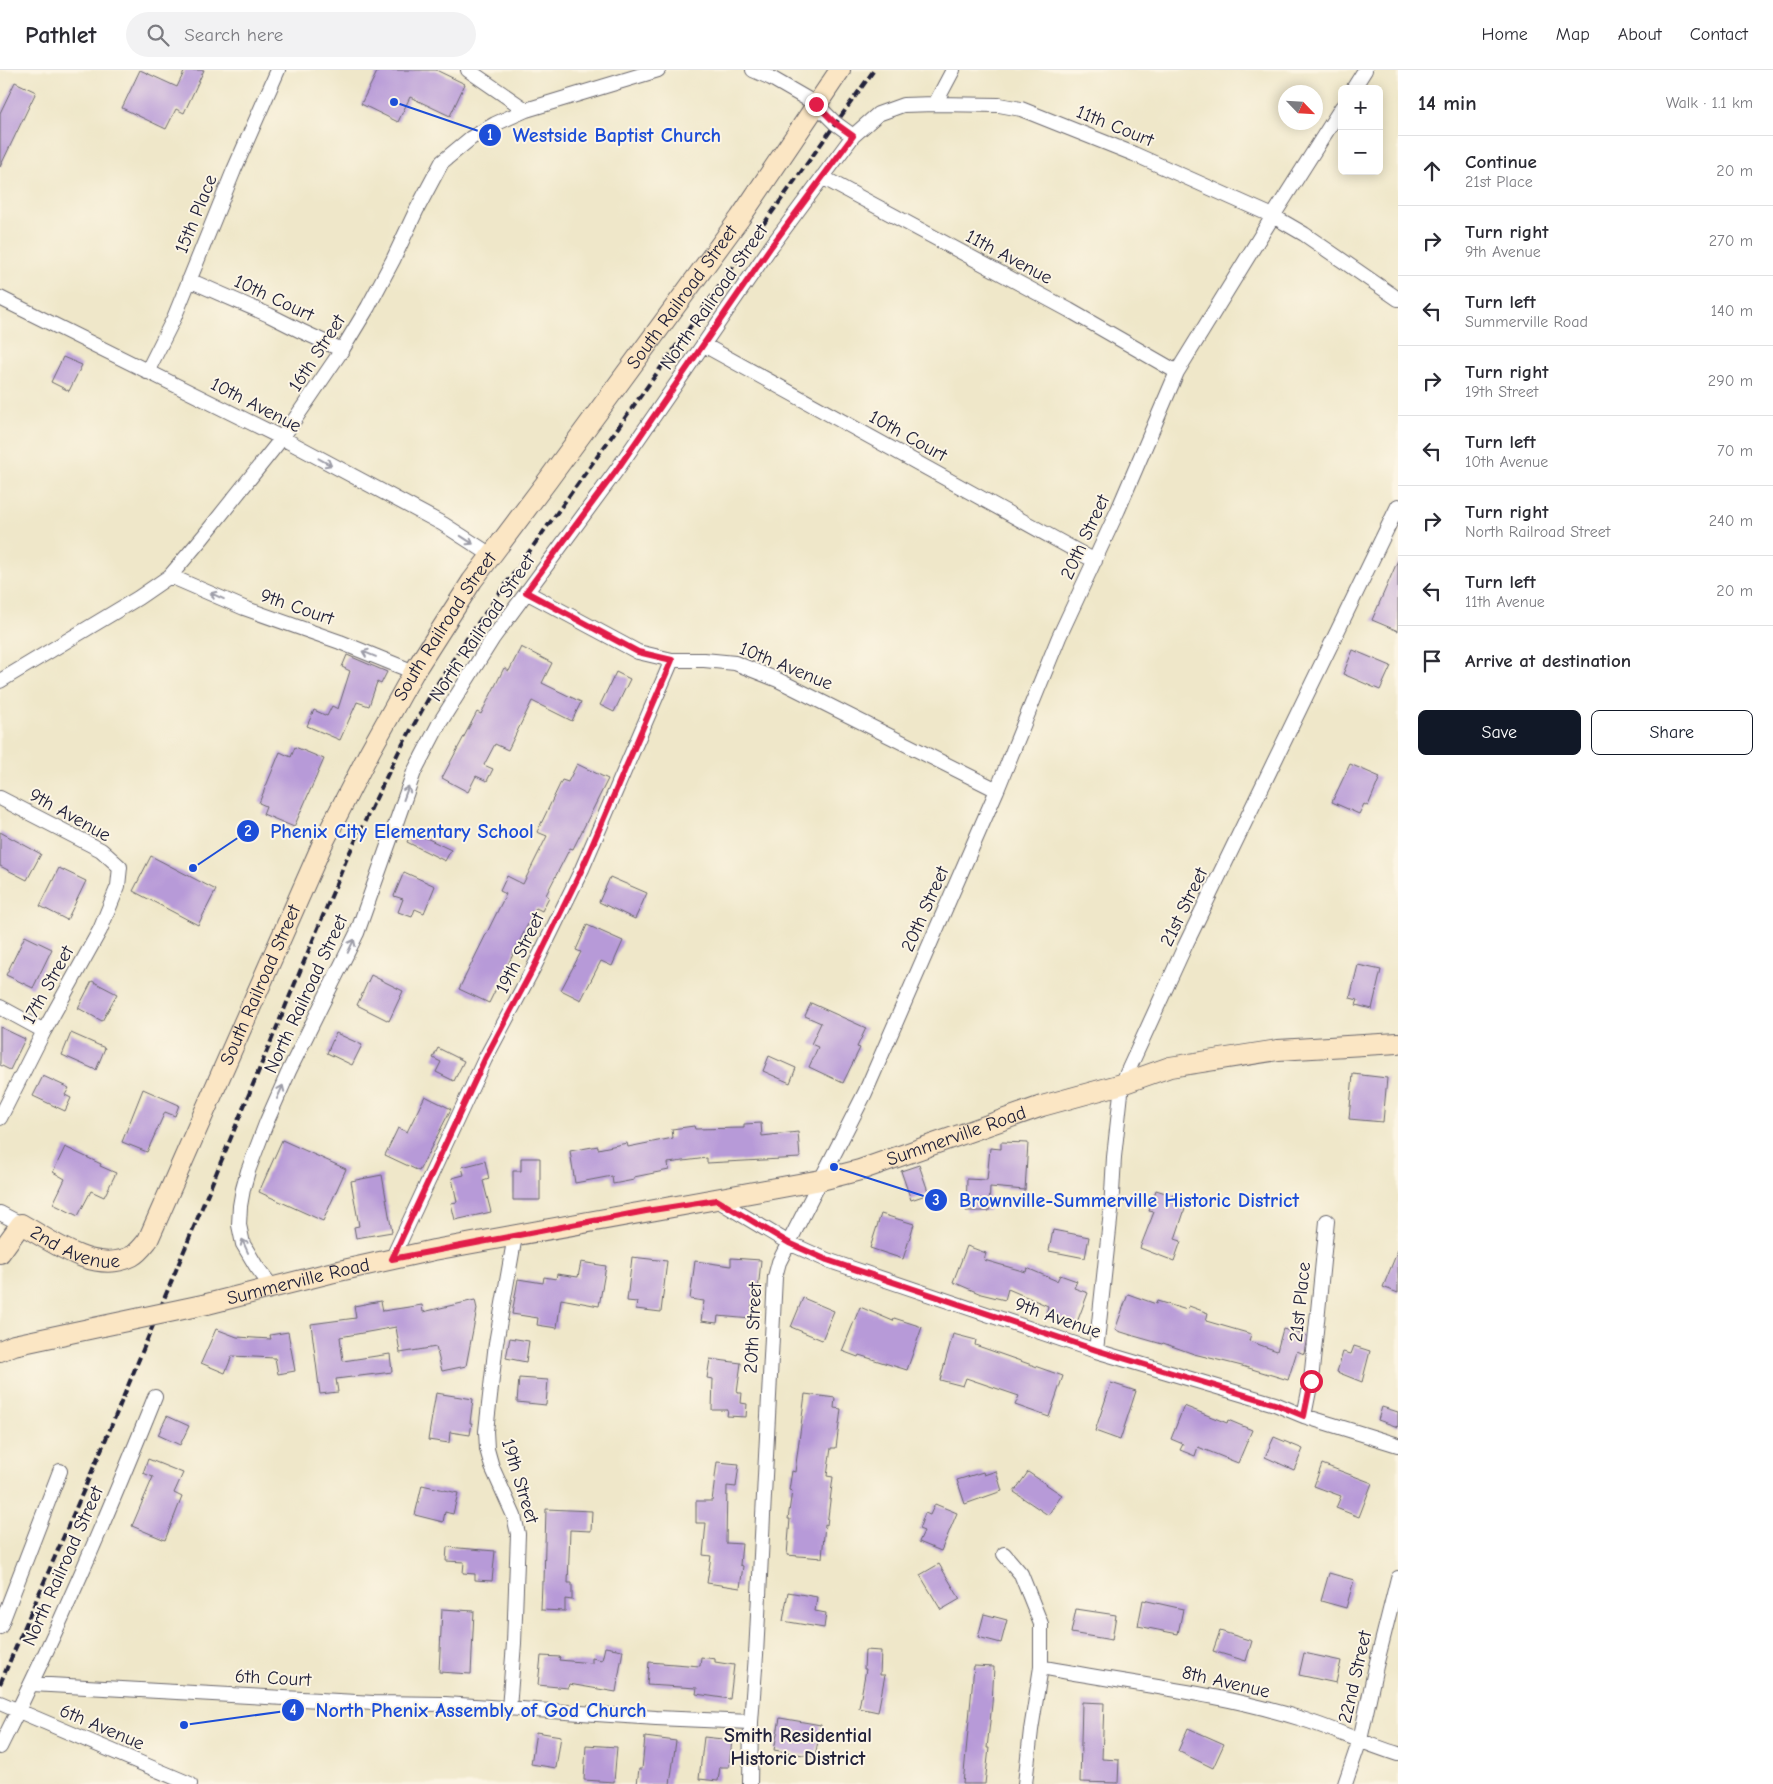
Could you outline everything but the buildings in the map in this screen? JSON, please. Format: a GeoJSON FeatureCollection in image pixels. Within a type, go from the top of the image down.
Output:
{"type":"FeatureCollection","features":[{"type":"Feature","properties":{"kind":"street","name":"15th Place"},"geometry":{"type":"LineString","coordinates":[[147,372],[174,318],[234,170],[278,70]]}},
{"type":"Feature","properties":{"kind":"street"},"geometry":{"type":"LineString","coordinates":[[468,70],[526,110]]}},
{"type":"Feature","properties":{"kind":"street","name":"16th Street"},"geometry":{"type":"LineString","coordinates":[[0,681],[123,607],[170,576],[282,438],[342,350],[377,291],[442,162],[471,138],[495,124],[526,110],[658,70]]}},
{"type":"Feature","properties":{"kind":"street"},"geometry":{"type":"LineString","coordinates":[[753,70],[771,78],[816,104],[835,123],[853,136]]}},
{"type":"Feature","properties":{"kind":"street","name":"South Railroad Street"},"geometry":{"type":"LineString","coordinates":[[148,1240],[322,845],[370,751],[414,672],[490,554],[548,480],[740,218],[840,70]]}},
{"type":"Feature","properties":{"kind":"street"},"geometry":{"type":"LineString","coordinates":[[935,104],[953,70]]}},
{"type":"Feature","properties":{"kind":"street"},"geometry":{"type":"LineString","coordinates":[[1356,85],[1365,70]]}},
{"type":"Feature","properties":{"kind":"street","name":"North Railroad Street"},"geometry":{"type":"LineString","coordinates":[[272,1287],[256,1266],[243,1244],[239,1225],[240,1206],[248,1172],[267,1121],[289,1071],[357,934],[414,772],[439,724],[488,646],[526,592],[616,471],[770,248],[853,136],[878,114],[903,105],[935,104]]}},
{"type":"Feature","properties":{"kind":"street","name":"11th Court"},"geometry":{"type":"LineString","coordinates":[[935,104],[1000,105],[1021,109],[1134,154],[1272,216]]}},
{"type":"Feature","properties":{"kind":"street","name":"20th Street"},"geometry":{"type":"LineString","coordinates":[[750,1784],[751,1722],[757,1646],[775,1277],[779,1262],[865,1093],[997,790],[1038,686],[1095,561],[1177,372],[1272,216],[1338,113]]}},
{"type":"Feature","properties":{"kind":"street","name":"11th Avenue"},"geometry":{"type":"LineString","coordinates":[[822,177],[1069,310],[1177,372]]}},
{"type":"Feature","properties":{"kind":"street"},"geometry":{"type":"LineString","coordinates":[[1272,216],[1304,234],[1398,299]]}},
{"type":"Feature","properties":{"kind":"street","name":"10th Court"},"geometry":{"type":"LineString","coordinates":[[189,280],[342,350]]}},
{"type":"Feature","properties":{"kind":"street","name":"10th Avenue"},"geometry":{"type":"LineString","coordinates":[[0,298],[282,438],[443,524],[490,554]]}},
{"type":"Feature","properties":{"kind":"street","name":"10th Court"},"geometry":{"type":"LineString","coordinates":[[704,345],[1095,561]]}},
{"type":"Feature","properties":{"kind":"street","name":"21st Street"},"geometry":{"type":"LineString","coordinates":[[1096,1350],[1112,1211],[1114,1157],[1122,1084],[1184,946],[1398,506]]}},
{"type":"Feature","properties":{"kind":"street","name":"9th Court"},"geometry":{"type":"LineString","coordinates":[[170,576],[244,608],[340,642],[414,672]]}},
{"type":"Feature","properties":{"kind":"street","name":"10th Avenue"},"geometry":{"type":"LineString","coordinates":[[526,592],[638,652],[672,660],[736,663],[778,680],[997,790]]}},
{"type":"Feature","properties":{"kind":"street","name":"19th Street"},"geometry":{"type":"LineString","coordinates":[[392,1259],[485,1059],[531,973],[582,869],[672,660]]}},
{"type":"Feature","properties":{"kind":"street","name":"9th Avenue"},"geometry":{"type":"LineString","coordinates":[[0,798],[101,850],[120,867]]}},
{"type":"Feature","properties":{"kind":"street","name":"17th Street"},"geometry":{"type":"LineString","coordinates":[[0,1118],[44,1031],[100,930],[118,886],[120,867]]}},
{"type":"Feature","properties":{"kind":"street"},"geometry":{"type":"LineString","coordinates":[[0,1007],[44,1031]]}},
{"type":"Feature","properties":{"kind":"street","name":"Summerville Road"},"geometry":{"type":"LineString","coordinates":[[0,1352],[14,1345],[208,1304],[392,1259],[821,1180],[860,1170],[1042,1106],[1122,1084],[1170,1067],[1278,1050],[1398,1043]]}},
{"type":"Feature","properties":{"kind":"street","name":"9th Avenue"},"geometry":{"type":"LineString","coordinates":[[717,1200],[789,1243],[827,1260],[1096,1350],[1275,1404],[1304,1416],[1398,1445]]}},
{"type":"Feature","properties":{"kind":"street","name":"2nd Avenue"},"geometry":{"type":"LineString","coordinates":[[0,1213],[75,1254],[93,1260],[113,1263],[133,1256],[148,1240]]}},
{"type":"Feature","properties":{"kind":"street","name":"21st Place"},"geometry":{"type":"LineString","coordinates":[[1304,1416],[1311,1381],[1327,1220]]}},
{"type":"Feature","properties":{"kind":"street"},"geometry":{"type":"LineString","coordinates":[[0,1253],[21,1224]]}},
{"type":"Feature","properties":{"kind":"street","name":"19th Street"},"geometry":{"type":"LineString","coordinates":[[509,1709],[514,1643],[518,1534],[514,1516],[486,1449],[486,1431],[496,1343],[515,1236]]}},
{"type":"Feature","properties":{"kind":"street","name":"North Railroad Street"},"geometry":{"type":"LineString","coordinates":[[0,1747],[32,1684],[86,1565],[155,1397]]}},
{"type":"Feature","properties":{"kind":"street"},"geometry":{"type":"LineString","coordinates":[[0,1627],[60,1471]]}},
{"type":"Feature","properties":{"kind":"street"},"geometry":{"type":"LineString","coordinates":[[1004,1554],[1021,1574],[1041,1624],[1041,1667],[1025,1784]]}},
{"type":"Feature","properties":{"kind":"street","name":"22nd Street"},"geometry":{"type":"LineString","coordinates":[[1345,1784],[1360,1740],[1398,1578]]}},
{"type":"Feature","properties":{"kind":"street","name":"8th Avenue"},"geometry":{"type":"LineString","coordinates":[[1041,1667],[1194,1693],[1259,1708],[1301,1719],[1398,1754]]}},
{"type":"Feature","properties":{"kind":"street","name":"6th Court"},"geometry":{"type":"LineString","coordinates":[[32,1684],[374,1703],[445,1704],[656,1718],[751,1722]]}},
{"type":"Feature","properties":{"kind":"street","name":"6th Avenue"},"geometry":{"type":"LineString","coordinates":[[0,1703],[190,1784]]}},
{"type":"Feature","properties":{"kind":"railway"},"geometry":{"type":"LineString","coordinates":[[0,1684],[108,1434],[347,858],[399,751],[434,689],[468,637],[874,70]]}},
{"type":"Feature","properties":{"kind":"place","name":"Westside Baptist Church"},"geometry":{"type":"Point","coordinates":[394,102]}},
{"type":"Feature","properties":{"kind":"place","name":"Phenix City Elementary School"},"geometry":{"type":"Point","coordinates":[193,868]}},
{"type":"Feature","properties":{"kind":"place","name":"Brownville-Summerville Historic District"},"geometry":{"type":"Point","coordinates":[834,1167]}},
{"type":"Feature","properties":{"kind":"place","name":"North Phenix Assembly of God Church"},"geometry":{"type":"Point","coordinates":[184,1725]}},
{"type":"Feature","properties":{"kind":"district","name":"Smith Residential Historic District"},"geometry":{"type":"Point","coordinates":[798,1746]}},
{"type":"Feature","properties":{"kind":"route"},"geometry":{"type":"LineString","coordinates":[[816,104],[835,123],[853,136],[770,248],[616,471],[526,592],[638,652],[672,660],[582,869],[511,1013],[485,1059],[392,1259],[646,1211],[717,1200],[789,1243],[827,1260],[1096,1350],[1275,1404],[1304,1416],[1311,1381]]}}]}
